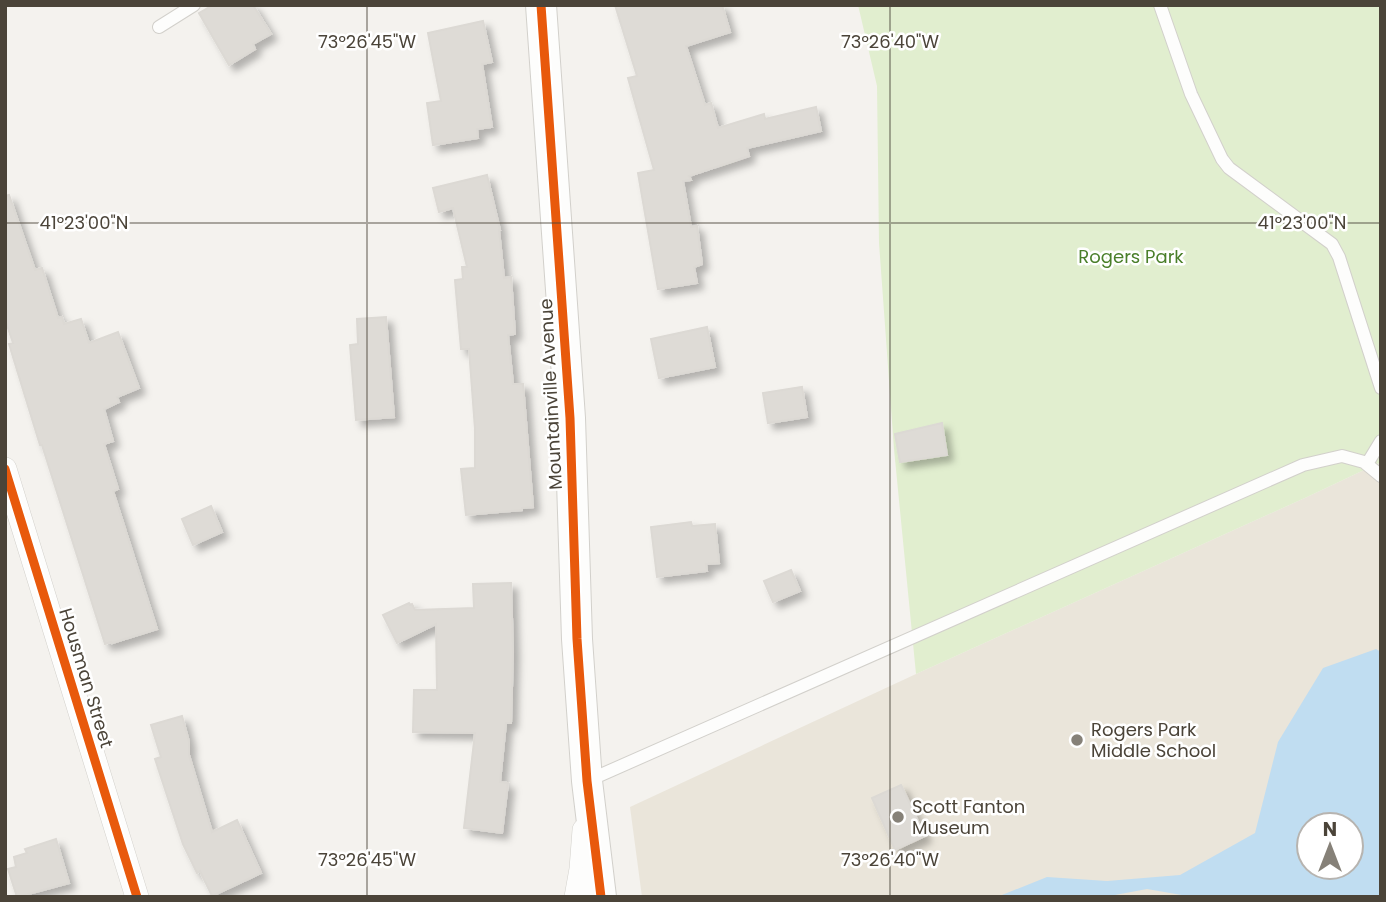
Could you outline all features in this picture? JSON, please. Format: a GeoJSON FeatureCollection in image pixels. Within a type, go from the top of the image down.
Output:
{"type":"FeatureCollection","features":[{"type":"Feature","properties":{"kind":"street","name":"Mountainville Avenue"},"geometry":{"type":"LineString","coordinates":[[541,5],[570,406],[577,639],[587,781],[601,897]]}},
{"type":"Feature","properties":{"kind":"street","name":"Housman Street"},"geometry":{"type":"LineString","coordinates":[[5,468],[137,897]]}},
{"type":"Feature","properties":{"kind":"street"},"geometry":{"type":"LineString","coordinates":[[576,897],[581,869],[587,781]]}},
{"type":"Feature","properties":{"kind":"lane"},"geometry":{"type":"LineString","coordinates":[[159,27],[194,5]]}},
{"type":"Feature","properties":{"kind":"lane"},"geometry":{"type":"LineString","coordinates":[[1160,5],[1191,94],[1222,159],[1229,168],[1332,244],[1339,257],[1381,388]]}},
{"type":"Feature","properties":{"kind":"lane"},"geometry":{"type":"LineString","coordinates":[[1367,464],[1381,441]]}},
{"type":"Feature","properties":{"kind":"lane"},"geometry":{"type":"LineString","coordinates":[[587,781],[1303,465],[1342,456],[1367,464],[1381,476]]}},
{"type":"Feature","properties":{"kind":"shaded area","name":"Rogers Park Middle School"},"geometry":{"type":"Polygon","coordinates":[[[1381,462],[1381,897],[642,897],[630,807],[1381,462]]]}},
{"type":"Feature","properties":{"kind":"green space","name":"Rogers Park"},"geometry":{"type":"Polygon","coordinates":[[[858,5],[1381,5],[1381,462],[916,674],[894,449],[879,243],[877,86],[858,5]]]}},
{"type":"Feature","properties":{"kind":"water"},"geometry":{"type":"Polygon","coordinates":[[[1376,649],[1381,652],[1381,897],[1193,897],[1147,889],[1114,897],[997,897],[1047,877],[1107,881],[1180,875],[1255,833],[1278,742],[1323,668],[1376,649]]]}},
{"type":"Feature","properties":{"kind":"building"},"geometry":{"type":"Polygon","coordinates":[[[213,5],[253,5],[271,34],[253,44],[255,49],[229,65],[199,13],[213,5]]]}},
{"type":"Feature","properties":{"kind":"building"},"geometry":{"type":"Polygon","coordinates":[[[615,5],[722,5],[730,32],[686,46],[705,105],[711,103],[718,128],[764,114],[765,119],[816,107],[821,131],[747,148],[749,156],[689,176],[691,180],[683,181],[691,227],[697,226],[702,264],[694,267],[697,283],[658,289],[638,173],[654,170],[628,78],[637,76],[615,5]]]}},
{"type":"Feature","properties":{"kind":"building"},"geometry":{"type":"Polygon","coordinates":[[[483,21],[492,62],[482,64],[492,127],[477,129],[478,138],[433,145],[427,103],[441,101],[428,33],[483,21]]]}},
{"type":"Feature","properties":{"kind":"building"},"geometry":{"type":"Polygon","coordinates":[[[487,175],[500,230],[504,278],[511,277],[515,334],[508,335],[513,384],[523,384],[533,507],[466,515],[461,469],[475,468],[475,429],[469,349],[461,349],[455,280],[463,279],[462,267],[467,267],[453,208],[439,212],[433,188],[487,175]]]}},
{"type":"Feature","properties":{"kind":"building"},"geometry":{"type":"Polygon","coordinates":[[[9,195],[35,270],[42,268],[58,318],[62,317],[64,324],[81,319],[89,343],[118,332],[139,388],[117,397],[119,402],[104,409],[113,441],[104,444],[118,489],[113,491],[157,629],[112,643],[105,644],[9,344],[13,343],[5,319],[5,196],[9,195]]]}},
{"type":"Feature","properties":{"kind":"building"},"geometry":{"type":"Polygon","coordinates":[[[386,317],[394,417],[356,420],[350,345],[358,344],[357,319],[386,317]]]}},
{"type":"Feature","properties":{"kind":"building"},"geometry":{"type":"Polygon","coordinates":[[[707,327],[715,367],[659,378],[651,339],[707,327]]]}},
{"type":"Feature","properties":{"kind":"building"},"geometry":{"type":"Polygon","coordinates":[[[802,387],[807,417],[768,423],[763,393],[802,387]]]}},
{"type":"Feature","properties":{"kind":"building"},"geometry":{"type":"Polygon","coordinates":[[[942,423],[947,455],[900,462],[895,434],[942,423]]]}},
{"type":"Feature","properties":{"kind":"building"},"geometry":{"type":"Polygon","coordinates":[[[211,506],[222,532],[193,545],[182,519],[211,506]]]}},
{"type":"Feature","properties":{"kind":"building"},"geometry":{"type":"Polygon","coordinates":[[[691,522],[692,526],[715,524],[719,563],[706,564],[707,571],[657,577],[651,527],[691,522]]]}},
{"type":"Feature","properties":{"kind":"building"},"geometry":{"type":"Polygon","coordinates":[[[791,570],[800,591],[773,602],[764,581],[791,570]]]}},
{"type":"Feature","properties":{"kind":"building"},"geometry":{"type":"Polygon","coordinates":[[[511,583],[511,723],[506,723],[500,782],[508,783],[502,833],[464,828],[475,733],[413,732],[414,690],[437,690],[436,624],[397,643],[383,615],[409,603],[415,610],[474,608],[473,584],[511,583]]]}},
{"type":"Feature","properties":{"kind":"building"},"geometry":{"type":"Polygon","coordinates":[[[182,716],[189,742],[189,755],[212,832],[237,820],[261,873],[212,896],[183,844],[155,759],[161,757],[151,725],[182,716]]]}},
{"type":"Feature","properties":{"kind":"building","name":"Scott Fanton Museum"},"geometry":{"type":"Polygon","coordinates":[[[901,785],[925,836],[895,850],[872,798],[901,785]]]}},
{"type":"Feature","properties":{"kind":"building"},"geometry":{"type":"Polygon","coordinates":[[[56,839],[69,883],[17,897],[8,869],[16,867],[14,857],[27,853],[25,849],[56,839]]]}},
{"type":"Feature","properties":{"kind":"cycle path"},"geometry":{"type":"LineString","coordinates":[[541,5],[570,418],[577,639],[587,781],[601,897]]}},
{"type":"Feature","properties":{"kind":"cycle path"},"geometry":{"type":"LineString","coordinates":[[5,469],[137,897]]}},
{"type":"Feature","properties":{"kind":"place","name":"Rogers Park Middle School"},"geometry":{"type":"Point","coordinates":[1077,740]}},
{"type":"Feature","properties":{"kind":"place","name":"Scott Fanton Museum"},"geometry":{"type":"Point","coordinates":[898,817]}}]}
